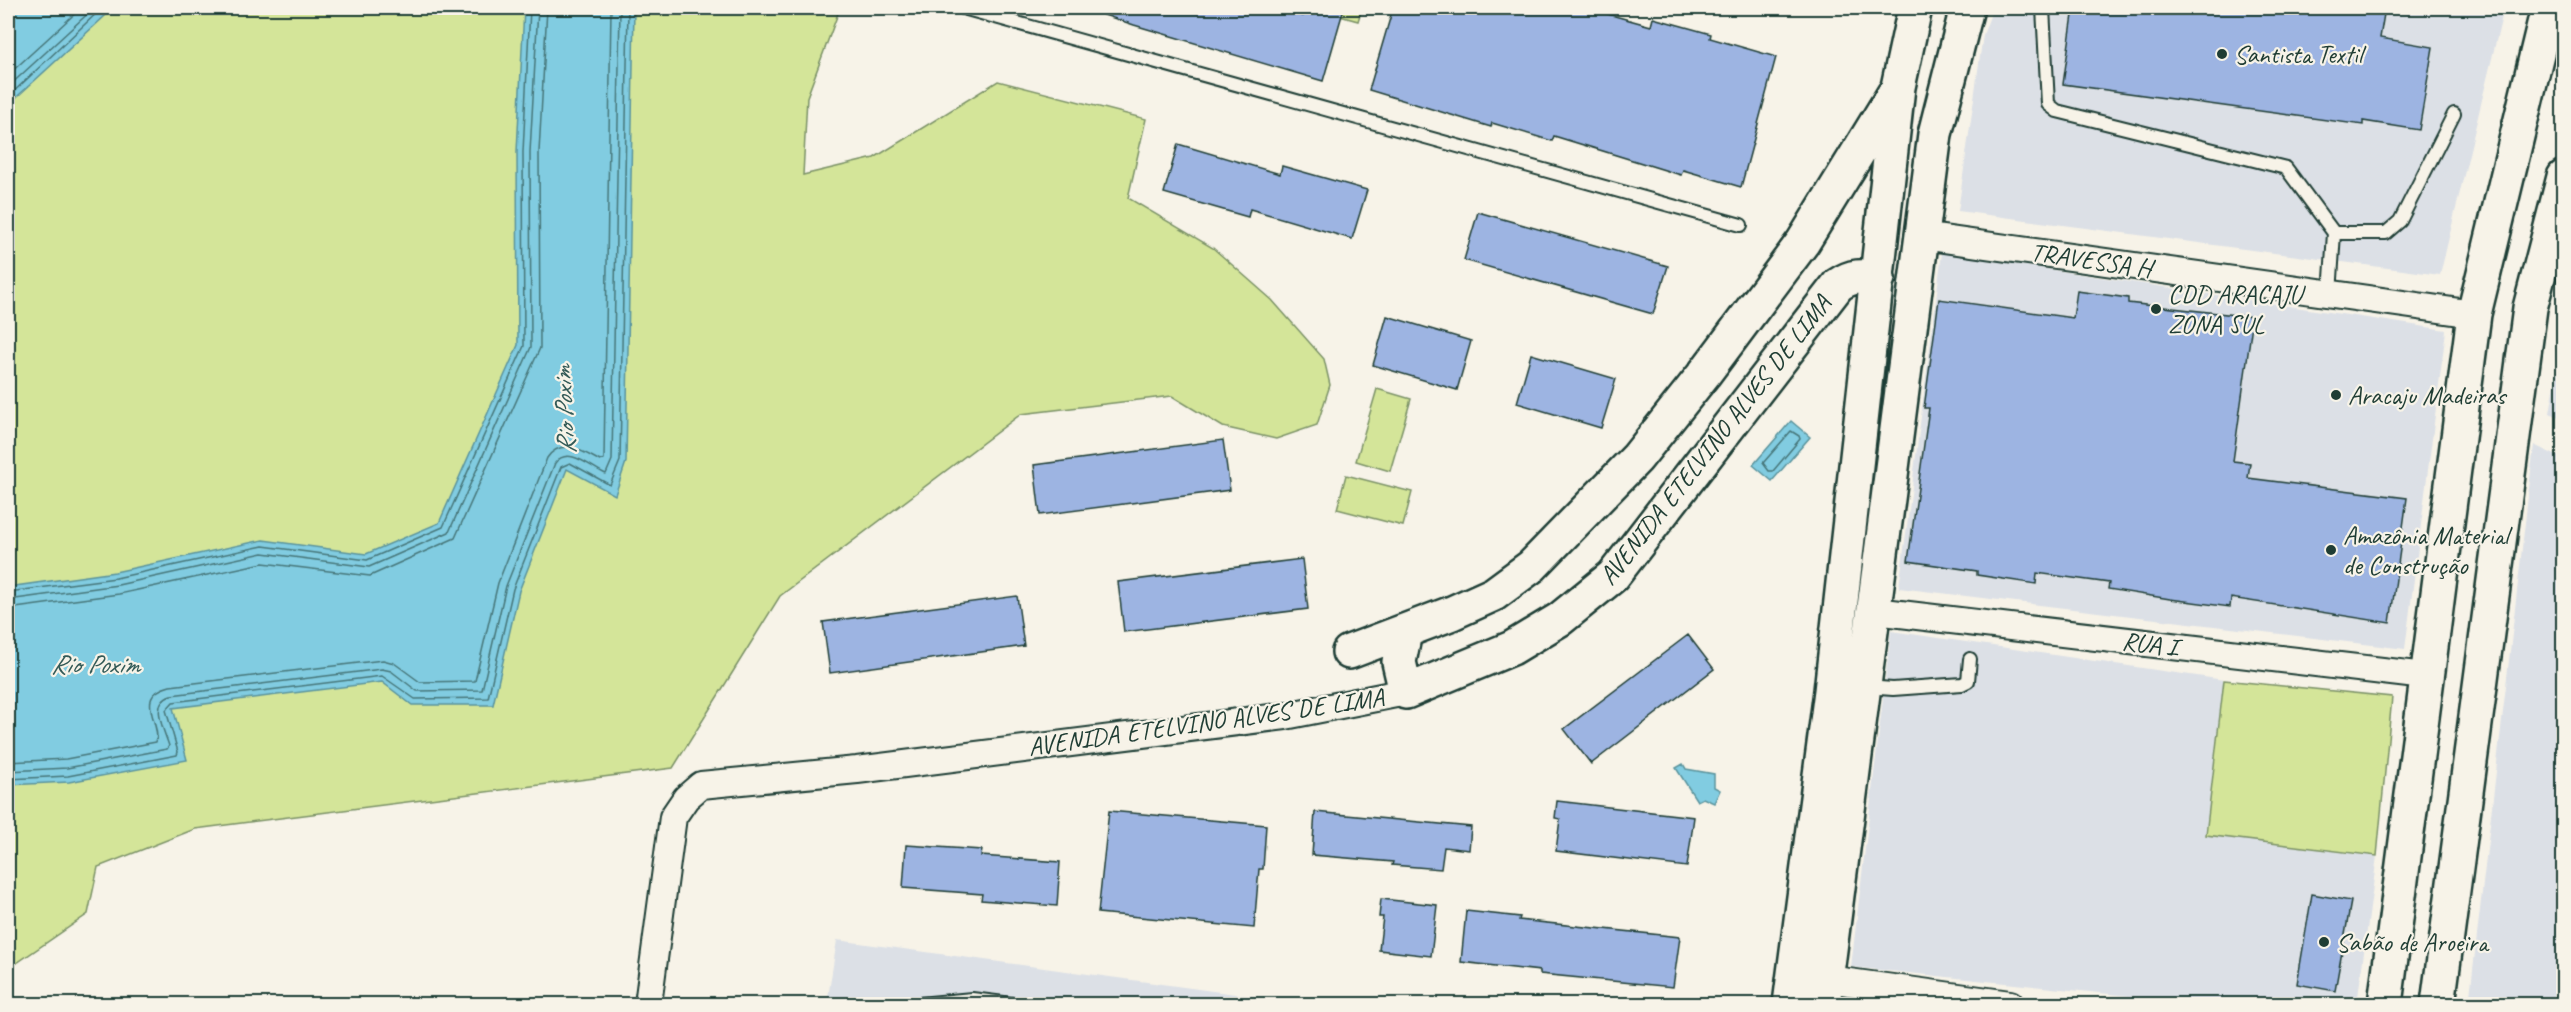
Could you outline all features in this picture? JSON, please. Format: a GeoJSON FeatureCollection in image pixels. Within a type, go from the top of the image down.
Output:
{"type":"FeatureCollection","features":[{"type":"Feature","properties":{"kind":"main road","name":"AVENIDA ETELVINO ALVES DE LIMA"},"geometry":{"type":"LineString","coordinates":[[1790,1005],[1831,691],[1898,87],[1915,8]]}},
{"type":"Feature","properties":{"kind":"main road"},"geometry":{"type":"LineString","coordinates":[[1825,992],[1935,134],[1967,8]]}},
{"type":"Feature","properties":{"kind":"main road"},"geometry":{"type":"LineString","coordinates":[[2385,1005],[2416,770],[2425,676],[2474,314],[2548,8]]}},
{"type":"Feature","properties":{"kind":"main road","name":"AVENIDA ETELVINO ALVES DE LIMA"},"geometry":{"type":"LineString","coordinates":[[1349,652],[1405,632],[1494,594],[1532,566],[1637,458],[1704,374],[1803,242],[1898,87]]}},
{"type":"Feature","properties":{"kind":"main road"},"geometry":{"type":"LineString","coordinates":[[2438,1005],[2530,309],[2564,177]]}},
{"type":"Feature","properties":{"kind":"main road","name":"AVENIDA ETELVINO ALVES DE LIMA"},"geometry":{"type":"LineString","coordinates":[[1406,692],[1512,648],[1560,619],[1614,576],[1838,285],[1857,276],[1878,278]]}},
{"type":"Feature","properties":{"kind":"main road"},"geometry":{"type":"LineString","coordinates":[[1405,632],[1399,662],[1406,692]]}},
{"type":"Feature","properties":{"kind":"street","name":"TRAVESSA H"},"geometry":{"type":"LineString","coordinates":[[1922,236],[2474,314]]}},
{"type":"Feature","properties":{"kind":"street","name":"RUA I"},"geometry":{"type":"LineString","coordinates":[[1875,611],[2425,676]]}},
{"type":"Feature","properties":{"kind":"street","name":"AVENIDA ETELVINO ALVES DE LIMA"},"geometry":{"type":"LineString","coordinates":[[648,1005],[674,817],[686,798],[701,785],[857,770],[1285,716],[1406,692]]}},
{"type":"Feature","properties":{"kind":"street"},"geometry":{"type":"LineString","coordinates":[[1797,963],[1813,975],[1825,992],[2010,1005]]}},
{"type":"Feature","properties":{"kind":"lane"},"geometry":{"type":"LineString","coordinates":[[963,8],[1741,225]]}},
{"type":"Feature","properties":{"kind":"lane"},"geometry":{"type":"LineString","coordinates":[[2043,8],[2048,104],[2056,111],[2286,168],[2334,233],[2330,294]]}},
{"type":"Feature","properties":{"kind":"lane"},"geometry":{"type":"LineString","coordinates":[[2334,233],[2386,233],[2400,222],[2454,114]]}},
{"type":"Feature","properties":{"kind":"lane"},"geometry":{"type":"LineString","coordinates":[[1865,687],[1893,689],[1962,684],[1968,681],[1970,659]]}},
{"type":"Feature","properties":{"kind":"lane"},"geometry":{"type":"LineString","coordinates":[[919,1005],[972,999],[1012,1005]]}},
{"type":"Feature","properties":{"kind":"shaded area"},"geometry":{"type":"Polygon","coordinates":[[[1993,8],[2504,8],[2440,275],[1958,211],[1983,35],[1993,8]]]}},
{"type":"Feature","properties":{"kind":"shaded area"},"geometry":{"type":"Polygon","coordinates":[[[1942,253],[2446,330],[2405,649],[1899,588],[1942,253]]]}},
{"type":"Feature","properties":{"kind":"shaded area"},"geometry":{"type":"Polygon","coordinates":[[[2563,338],[2564,419],[2550,413],[2563,338]]]}},
{"type":"Feature","properties":{"kind":"shaded area"},"geometry":{"type":"Polygon","coordinates":[[[2534,445],[2563,459],[2563,1004],[2469,1004],[2534,445]]]}},
{"type":"Feature","properties":{"kind":"shaded area"},"geometry":{"type":"Polygon","coordinates":[[[1891,631],[2224,680],[2206,835],[2377,856],[2357,1004],[2206,1004],[1851,967],[1891,631]]]}},
{"type":"Feature","properties":{"kind":"shaded area"},"geometry":{"type":"Polygon","coordinates":[[[837,940],[1309,1004],[827,1004],[837,940]]]}},
{"type":"Feature","properties":{"kind":"green space"},"geometry":{"type":"Polygon","coordinates":[[[8,8],[840,8],[807,97],[803,175],[874,158],[998,81],[1146,119],[1128,198],[1213,248],[1272,300],[1324,359],[1330,385],[1317,425],[1276,439],[1223,427],[1172,396],[1021,414],[780,596],[673,768],[195,829],[98,867],[88,914],[8,969],[8,8]]]}},
{"type":"Feature","properties":{"kind":"green space"},"geometry":{"type":"Polygon","coordinates":[[[1311,8],[1362,8],[1358,21],[1311,8]]]}},
{"type":"Feature","properties":{"kind":"green space"},"geometry":{"type":"Polygon","coordinates":[[[1377,389],[1411,399],[1390,471],[1356,461],[1377,389]]]}},
{"type":"Feature","properties":{"kind":"green space"},"geometry":{"type":"Polygon","coordinates":[[[1346,475],[1412,492],[1403,526],[1337,509],[1346,475]]]}},
{"type":"Feature","properties":{"kind":"green space"},"geometry":{"type":"Polygon","coordinates":[[[2224,680],[2392,697],[2377,856],[2206,835],[2224,680]]]}},
{"type":"Feature","properties":{"kind":"water"},"geometry":{"type":"Polygon","coordinates":[[[8,8],[108,8],[106,15],[8,105],[8,8]]]}},
{"type":"Feature","properties":{"kind":"water","name":"Rio Poxim"},"geometry":{"type":"Polygon","coordinates":[[[524,8],[634,8],[626,462],[615,495],[567,469],[519,591],[493,705],[412,705],[382,682],[173,708],[187,760],[69,782],[8,785],[8,587],[115,572],[263,540],[366,554],[439,523],[518,345],[517,152],[524,8]]]}},
{"type":"Feature","properties":{"kind":"water"},"geometry":{"type":"Polygon","coordinates":[[[1791,421],[1810,437],[1772,481],[1753,465],[1791,421]]]}},
{"type":"Feature","properties":{"kind":"water"},"geometry":{"type":"Polygon","coordinates":[[[1683,764],[1686,769],[1714,774],[1714,787],[1720,790],[1714,803],[1703,798],[1697,801],[1676,768],[1683,764]]]}},
{"type":"Feature","properties":{"kind":"building"},"geometry":{"type":"Polygon","coordinates":[[[1095,8],[1274,8],[1303,16],[1304,8],[1344,8],[1323,81],[1134,25],[1095,12],[1095,8]]]}},
{"type":"Feature","properties":{"kind":"building"},"geometry":{"type":"Polygon","coordinates":[[[1393,8],[1586,8],[1651,26],[1653,18],[1711,34],[1710,38],[1776,57],[1741,187],[1683,170],[1681,175],[1554,136],[1552,141],[1492,123],[1491,127],[1369,90],[1393,8]]]}},
{"type":"Feature","properties":{"kind":"building","name":"Santista Textil"},"geometry":{"type":"Polygon","coordinates":[[[2074,8],[2385,8],[2380,38],[2433,47],[2419,130],[2363,121],[2363,125],[2063,84],[2074,8]]]}},
{"type":"Feature","properties":{"kind":"building"},"geometry":{"type":"Polygon","coordinates":[[[1178,144],[1280,174],[1282,166],[1367,190],[1352,239],[1250,209],[1248,217],[1164,193],[1178,144]]]}},
{"type":"Feature","properties":{"kind":"building"},"geometry":{"type":"Polygon","coordinates":[[[1478,212],[1668,266],[1653,314],[1464,260],[1478,212]]]}},
{"type":"Feature","properties":{"kind":"building"},"geometry":{"type":"Polygon","coordinates":[[[2077,291],[2128,298],[2128,303],[2253,317],[2233,461],[2250,463],[2248,478],[2407,498],[2390,623],[2231,598],[2230,607],[2170,599],[2108,589],[2109,583],[2037,573],[2036,584],[1977,575],[1977,571],[1908,561],[1929,408],[1924,408],[1939,299],[2073,318],[2077,291]]]}},
{"type":"Feature","properties":{"kind":"building"},"geometry":{"type":"Polygon","coordinates":[[[1387,316],[1471,341],[1457,390],[1373,365],[1387,316]]]}},
{"type":"Feature","properties":{"kind":"building"},"geometry":{"type":"Polygon","coordinates":[[[1531,354],[1616,379],[1601,428],[1517,403],[1531,354]]]}},
{"type":"Feature","properties":{"kind":"building"},"geometry":{"type":"Polygon","coordinates":[[[1223,440],[1230,490],[1040,515],[1034,465],[1223,440]]]}},
{"type":"Feature","properties":{"kind":"building"},"geometry":{"type":"Polygon","coordinates":[[[1302,559],[1308,609],[1124,632],[1118,582],[1302,559]]]}},
{"type":"Feature","properties":{"kind":"building"},"geometry":{"type":"Polygon","coordinates":[[[1017,596],[1024,646],[830,673],[823,622],[1017,596]]]}},
{"type":"Feature","properties":{"kind":"building"},"geometry":{"type":"Polygon","coordinates":[[[1688,635],[1714,669],[1591,764],[1564,729],[1688,635]]]}},
{"type":"Feature","properties":{"kind":"building"},"geometry":{"type":"Polygon","coordinates":[[[1557,801],[1694,817],[1687,867],[1556,851],[1560,819],[1555,818],[1557,801]]]}},
{"type":"Feature","properties":{"kind":"building"},"geometry":{"type":"Polygon","coordinates":[[[1109,811],[1266,825],[1263,869],[1259,869],[1254,928],[1098,913],[1109,811]]]}},
{"type":"Feature","properties":{"kind":"building"},"geometry":{"type":"Polygon","coordinates":[[[1315,812],[1471,827],[1469,850],[1444,847],[1441,869],[1312,855],[1315,812]]]}},
{"type":"Feature","properties":{"kind":"building"},"geometry":{"type":"Polygon","coordinates":[[[906,845],[982,850],[981,856],[1060,862],[1057,906],[981,900],[982,894],[903,888],[906,845]]]}},
{"type":"Feature","properties":{"kind":"building","name":"Sabão de Aroeira"},"geometry":{"type":"Polygon","coordinates":[[[2312,894],[2351,901],[2335,991],[2297,984],[2312,894]]]}},
{"type":"Feature","properties":{"kind":"building"},"geometry":{"type":"Polygon","coordinates":[[[1381,899],[1437,905],[1431,956],[1379,950],[1383,917],[1379,917],[1381,899]]]}},
{"type":"Feature","properties":{"kind":"building"},"geometry":{"type":"Polygon","coordinates":[[[1466,911],[1520,917],[1519,920],[1680,937],[1673,987],[1540,974],[1540,971],[1461,962],[1466,911]]]}},
{"type":"Feature","properties":{"kind":"place","name":"Santista Textil"},"geometry":{"type":"Point","coordinates":[2222,54]}},
{"type":"Feature","properties":{"kind":"place","name":"CDD ARACAJU ZONA SUL"},"geometry":{"type":"Point","coordinates":[2156,309]}},
{"type":"Feature","properties":{"kind":"place","name":"Aracaju Madeiras"},"geometry":{"type":"Point","coordinates":[2336,395]}},
{"type":"Feature","properties":{"kind":"place","name":"Amazônia Material de Construção"},"geometry":{"type":"Point","coordinates":[2331,550]}},
{"type":"Feature","properties":{"kind":"place","name":"Sabão de Aroeira"},"geometry":{"type":"Point","coordinates":[2324,942]}}]}
